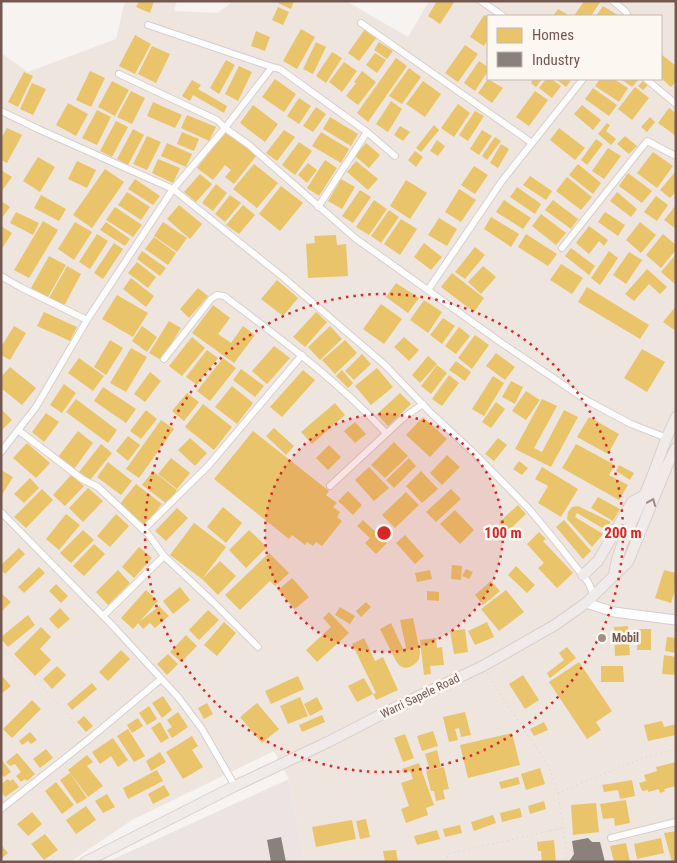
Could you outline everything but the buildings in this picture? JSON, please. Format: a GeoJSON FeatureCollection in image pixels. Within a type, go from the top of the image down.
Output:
{"type":"FeatureCollection","features":[{"type":"Feature","properties":{"kind":"highway"},"geometry":{"type":"LineString","coordinates":[[614,575],[616,562],[676,417]]}},
{"type":"Feature","properties":{"kind":"highway","name":"Warri Sapele Road"},"geometry":{"type":"LineString","coordinates":[[85,862],[400,705],[483,666],[555,625],[586,603],[628,562],[676,448]]}},
{"type":"Feature","properties":{"kind":"highway"},"geometry":{"type":"LineString","coordinates":[[657,461],[667,466]]}},
{"type":"Feature","properties":{"kind":"highway"},"geometry":{"type":"LineString","coordinates":[[583,575],[598,561],[632,502],[645,495]]}},
{"type":"Feature","properties":{"kind":"main road"},"geometry":{"type":"LineString","coordinates":[[586,603],[614,612],[676,620]]}},
{"type":"Feature","properties":{"kind":"street"},"geometry":{"type":"LineString","coordinates":[[481,1],[502,15]]}},
{"type":"Feature","properties":{"kind":"street"},"geometry":{"type":"LineString","coordinates":[[614,1],[628,15]]}},
{"type":"Feature","properties":{"kind":"street"},"geometry":{"type":"LineString","coordinates":[[361,23],[532,143]]}},
{"type":"Feature","properties":{"kind":"street"},"geometry":{"type":"LineString","coordinates":[[148,25],[280,69],[367,132],[395,156]]}},
{"type":"Feature","properties":{"kind":"street"},"geometry":{"type":"LineString","coordinates":[[1,452],[36,407],[87,320],[173,189],[225,128],[272,67]]}},
{"type":"Feature","properties":{"kind":"street"},"geometry":{"type":"LineString","coordinates":[[119,74],[217,120],[249,145],[355,238],[503,344],[586,400],[631,424],[667,438]]}},
{"type":"Feature","properties":{"kind":"street"},"geometry":{"type":"LineString","coordinates":[[428,290],[502,182],[582,80]]}},
{"type":"Feature","properties":{"kind":"street"},"geometry":{"type":"LineString","coordinates":[[647,80],[676,104]]}},
{"type":"Feature","properties":{"kind":"street"},"geometry":{"type":"LineString","coordinates":[[1,111],[173,189],[284,278],[385,365],[530,510],[583,575],[594,595]]}},
{"type":"Feature","properties":{"kind":"street"},"geometry":{"type":"LineString","coordinates":[[318,207],[367,132]]}},
{"type":"Feature","properties":{"kind":"street"},"geometry":{"type":"LineString","coordinates":[[562,248],[647,141],[676,156]]}},
{"type":"Feature","properties":{"kind":"street"},"geometry":{"type":"LineString","coordinates":[[1,276],[87,320]]}},
{"type":"Feature","properties":{"kind":"street"},"geometry":{"type":"LineString","coordinates":[[164,359],[211,299],[218,295],[224,296],[302,355],[367,412],[386,434]]}},
{"type":"Feature","properties":{"kind":"street"},"geometry":{"type":"LineString","coordinates":[[143,530],[208,466],[302,355]]}},
{"type":"Feature","properties":{"kind":"street"},"geometry":{"type":"LineString","coordinates":[[330,486],[403,418],[423,404]]}},
{"type":"Feature","properties":{"kind":"street"},"geometry":{"type":"LineString","coordinates":[[18,430],[82,479],[98,487],[148,534],[164,556],[258,647]]}},
{"type":"Feature","properties":{"kind":"street"},"geometry":{"type":"LineString","coordinates":[[1,512],[103,616],[178,697],[202,729],[236,786]]}},
{"type":"Feature","properties":{"kind":"street"},"geometry":{"type":"LineString","coordinates":[[103,616],[164,556]]}},
{"type":"Feature","properties":{"kind":"street"},"geometry":{"type":"LineString","coordinates":[[1,809],[161,679]]}},
{"type":"Feature","properties":{"kind":"street"},"geometry":{"type":"LineString","coordinates":[[611,838],[676,822]]}},
{"type":"Feature","properties":{"kind":"path"},"geometry":{"type":"LineString","coordinates":[[1,646],[65,711],[88,740]]}},
{"type":"Feature","properties":{"kind":"path"},"geometry":{"type":"LineString","coordinates":[[483,666],[549,768],[558,793],[566,862]]}},
{"type":"Feature","properties":{"kind":"path"},"geometry":{"type":"LineString","coordinates":[[558,793],[642,758],[676,748]]}},
{"type":"Feature","properties":{"kind":"path"},"geometry":{"type":"LineString","coordinates":[[549,831],[563,828]]}},
{"type":"Feature","properties":{"kind":"path"},"geometry":{"type":"LineString","coordinates":[[449,862],[447,854],[563,828]]}},
{"type":"Feature","properties":{"kind":"shaded area"},"geometry":{"type":"Polygon","coordinates":[[[125,1],[177,1],[174,11],[218,13],[233,1],[346,1],[408,37],[429,1],[676,1],[676,862],[304,862],[289,779],[274,751],[132,820],[70,862],[1,862],[1,53],[28,72],[116,39],[125,1]]]}},
{"type":"Feature","properties":{"kind":"shaded area"},"geometry":{"type":"Polygon","coordinates":[[[289,779],[304,862],[107,862],[289,779]]]}},
{"type":"Feature","properties":{"kind":"place","name":"Mobil"},"geometry":{"type":"Point","coordinates":[602,638]}}]}
